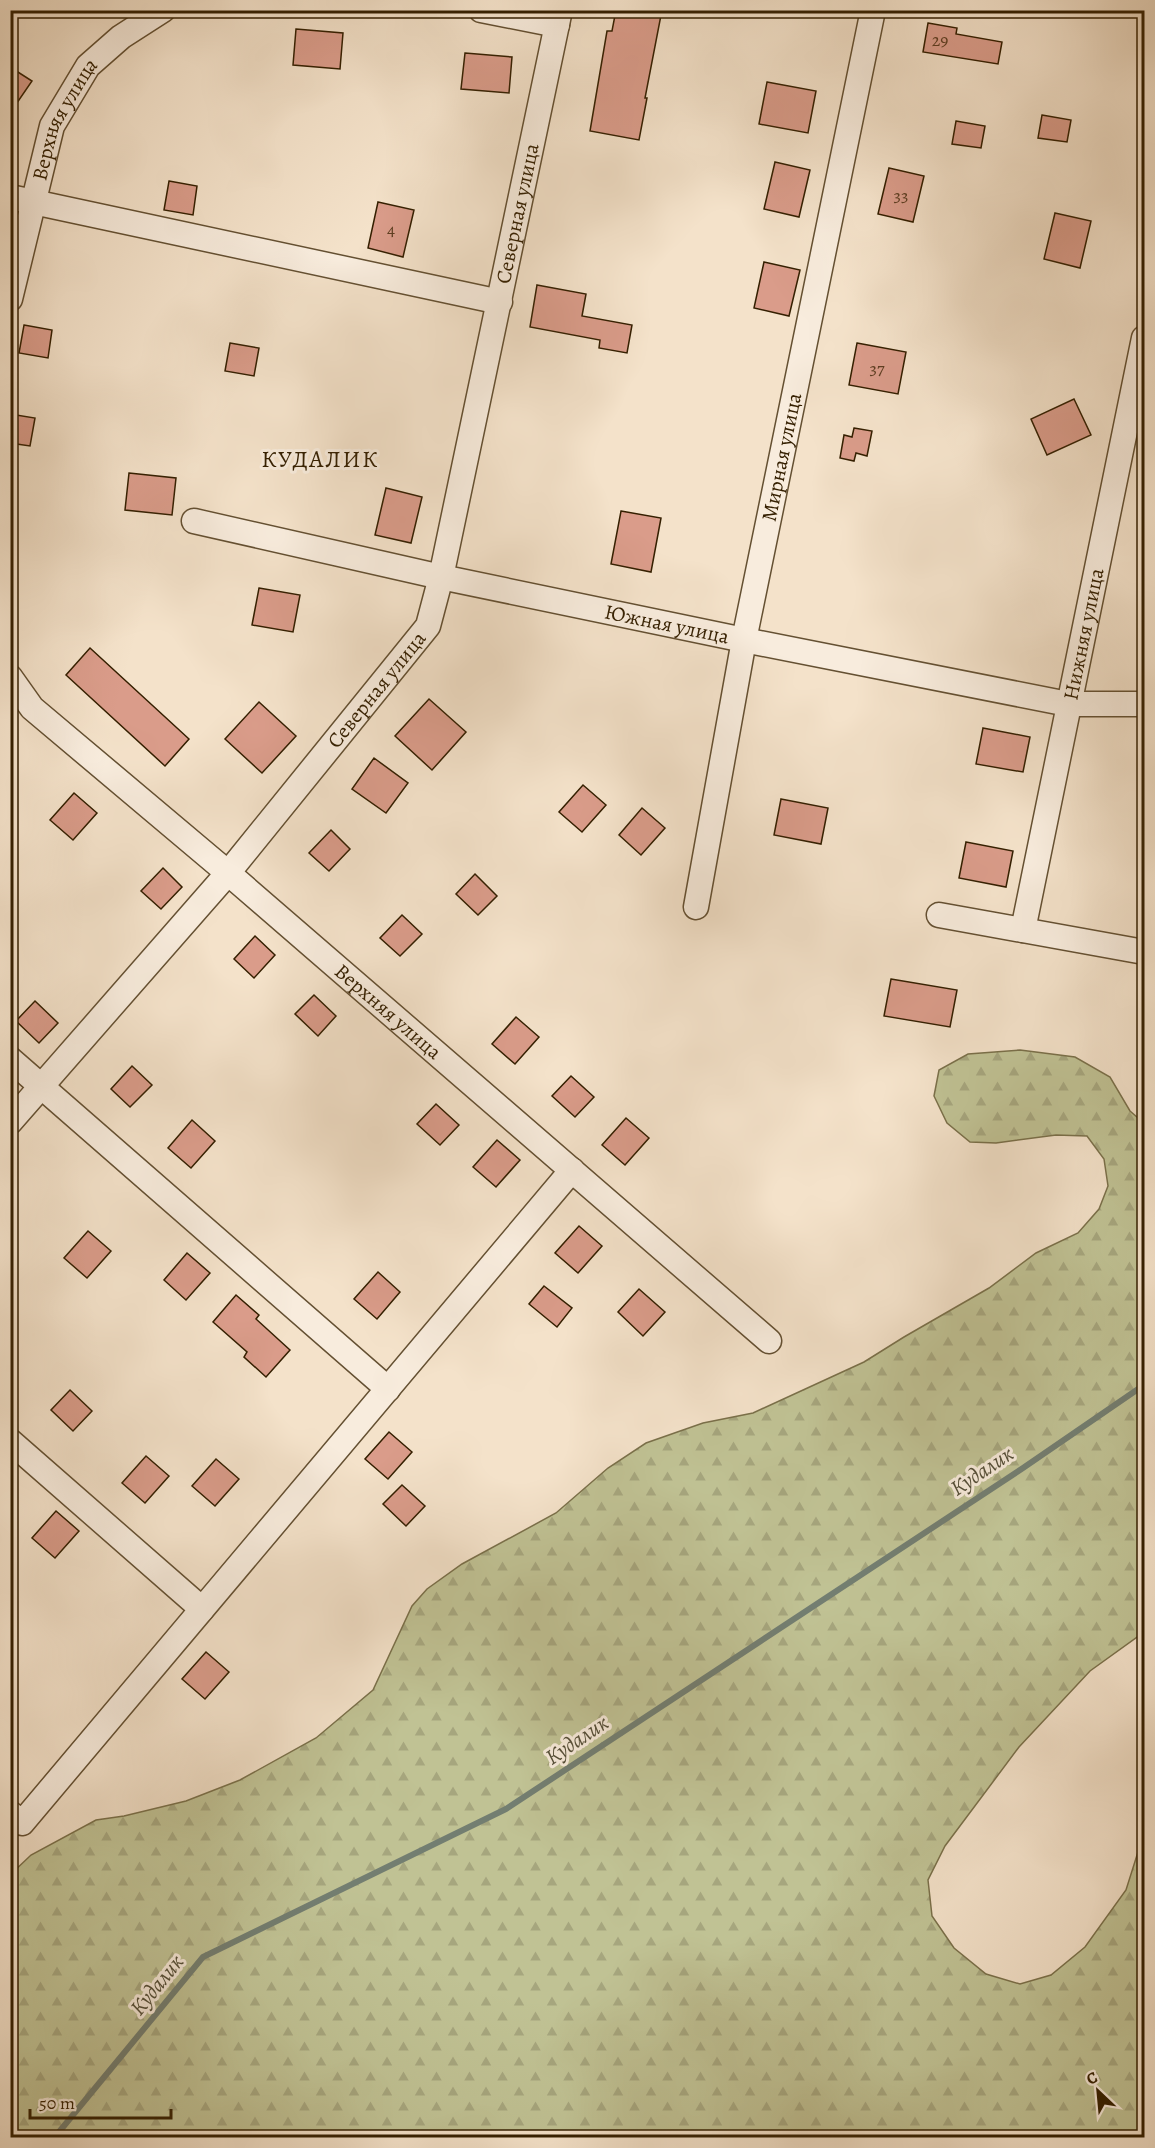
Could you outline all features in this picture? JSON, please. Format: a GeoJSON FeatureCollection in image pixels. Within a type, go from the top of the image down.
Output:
{"type":"FeatureCollection","features":[{"type":"Feature","properties":{"kind":"street","name":"Верхняя улица"},"geometry":{"type":"LineString","coordinates":[[10,299],[52,126],[88,66],[121,37],[163,10]]}},
{"type":"Feature","properties":{"kind":"street"},"geometry":{"type":"LineString","coordinates":[[481,10],[559,18]]}},
{"type":"Feature","properties":{"kind":"street","name":"Мирная улица"},"geometry":{"type":"LineString","coordinates":[[696,907],[744,640],[873,10]]}},
{"type":"Feature","properties":{"kind":"street","name":"Северная улица"},"geometry":{"type":"LineString","coordinates":[[10,1122],[228,873],[428,626],[441,577],[559,18]]}},
{"type":"Feature","properties":{"kind":"street"},"geometry":{"type":"LineString","coordinates":[[10,197],[500,302]]}},
{"type":"Feature","properties":{"kind":"street","name":"Нижняя улица"},"geometry":{"type":"LineString","coordinates":[[1023,930],[1144,338]]}},
{"type":"Feature","properties":{"kind":"street","name":"Южная улица"},"geometry":{"type":"LineString","coordinates":[[194,521],[441,577],[1068,704],[1144,704]]}},
{"type":"Feature","properties":{"kind":"street","name":"Верхняя улица"},"geometry":{"type":"LineString","coordinates":[[10,677],[32,708],[228,873],[769,1341]]}},
{"type":"Feature","properties":{"kind":"street"},"geometry":{"type":"LineString","coordinates":[[939,915],[1144,952]]}},
{"type":"Feature","properties":{"kind":"street"},"geometry":{"type":"LineString","coordinates":[[10,1059],[388,1389]]}},
{"type":"Feature","properties":{"kind":"street"},"geometry":{"type":"LineString","coordinates":[[10,1813],[22,1823],[572,1170]]}},
{"type":"Feature","properties":{"kind":"street"},"geometry":{"type":"LineString","coordinates":[[10,1441],[202,1609]]}},
{"type":"Feature","properties":{"kind":"green space"},"geometry":{"type":"Polygon","coordinates":[[[1020,1050],[1075,1057],[1110,1077],[1130,1111],[1144,1123],[1144,1632],[1090,1671],[1019,1747],[945,1846],[928,1880],[932,1916],[954,1948],[986,1974],[1020,1984],[1051,1975],[1085,1947],[1126,1890],[1144,1833],[1144,2137],[11,2137],[11,1874],[31,1855],[96,1820],[124,1816],[186,1801],[240,1780],[316,1738],[373,1690],[412,1606],[427,1589],[462,1564],[556,1513],[608,1468],[646,1443],[703,1423],[753,1413],[864,1362],[989,1288],[1036,1253],[1078,1233],[1099,1209],[1108,1186],[1104,1159],[1087,1136],[1056,1135],[996,1143],[970,1142],[947,1123],[934,1096],[939,1070],[968,1054],[1020,1050]]]}},
{"type":"Feature","properties":{"kind":"building"},"geometry":{"type":"Polygon","coordinates":[[[616,10],[662,10],[639,140],[590,131],[607,31],[612,31],[616,10]]]}},
{"type":"Feature","properties":{"kind":"building"},"geometry":{"type":"Polygon","coordinates":[[[928,23],[957,28],[956,34],[1002,42],[998,64],[923,52],[928,23]]]}},
{"type":"Feature","properties":{"kind":"building"},"geometry":{"type":"Polygon","coordinates":[[[296,29],[343,33],[340,69],[293,65],[296,29]]]}},
{"type":"Feature","properties":{"kind":"building"},"geometry":{"type":"Polygon","coordinates":[[[465,53],[512,57],[509,93],[461,89],[465,53]]]}},
{"type":"Feature","properties":{"kind":"building"},"geometry":{"type":"Polygon","coordinates":[[[10,67],[32,81],[10,113],[10,67]]]}},
{"type":"Feature","properties":{"kind":"building"},"geometry":{"type":"Polygon","coordinates":[[[767,82],[816,91],[808,133],[759,124],[767,82]]]}},
{"type":"Feature","properties":{"kind":"building"},"geometry":{"type":"Polygon","coordinates":[[[1042,115],[1071,120],[1067,142],[1038,138],[1042,115]]]}},
{"type":"Feature","properties":{"kind":"building"},"geometry":{"type":"Polygon","coordinates":[[[956,121],[985,126],[981,148],[952,144],[956,121]]]}},
{"type":"Feature","properties":{"kind":"building"},"geometry":{"type":"Polygon","coordinates":[[[775,162],[810,170],[799,217],[764,209],[775,162]]]}},
{"type":"Feature","properties":{"kind":"building"},"geometry":{"type":"Polygon","coordinates":[[[889,168],[924,176],[913,222],[878,214],[889,168]]]}},
{"type":"Feature","properties":{"kind":"building"},"geometry":{"type":"Polygon","coordinates":[[[169,181],[197,186],[193,215],[164,210],[169,181]]]}},
{"type":"Feature","properties":{"kind":"building"},"geometry":{"type":"Polygon","coordinates":[[[378,202],[414,210],[403,257],[368,248],[378,202]]]}},
{"type":"Feature","properties":{"kind":"building"},"geometry":{"type":"Polygon","coordinates":[[[1055,213],[1091,221],[1080,268],[1044,259],[1055,213]]]}},
{"type":"Feature","properties":{"kind":"building"},"geometry":{"type":"Polygon","coordinates":[[[764,262],[800,270],[789,316],[754,308],[764,262]]]}},
{"type":"Feature","properties":{"kind":"building"},"geometry":{"type":"Polygon","coordinates":[[[537,285],[586,294],[582,316],[632,325],[627,353],[599,348],[600,340],[530,327],[537,285]]]}},
{"type":"Feature","properties":{"kind":"building"},"geometry":{"type":"Polygon","coordinates":[[[24,325],[52,330],[48,358],[19,353],[24,325]]]}},
{"type":"Feature","properties":{"kind":"building"},"geometry":{"type":"Polygon","coordinates":[[[230,343],[259,348],[254,376],[225,371],[230,343]]]}},
{"type":"Feature","properties":{"kind":"building"},"geometry":{"type":"Polygon","coordinates":[[[857,343],[906,352],[898,394],[849,385],[857,343]]]}},
{"type":"Feature","properties":{"kind":"building"},"geometry":{"type":"Polygon","coordinates":[[[1074,399],[1091,435],[1047,455],[1031,419],[1074,399]]]}},
{"type":"Feature","properties":{"kind":"building"},"geometry":{"type":"Polygon","coordinates":[[[10,414],[35,418],[30,446],[10,443],[10,414]]]}},
{"type":"Feature","properties":{"kind":"building"},"geometry":{"type":"Polygon","coordinates":[[[854,428],[872,431],[867,456],[856,453],[854,461],[840,458],[844,435],[852,437],[854,428]]]}},
{"type":"Feature","properties":{"kind":"building"},"geometry":{"type":"Polygon","coordinates":[[[129,473],[176,478],[172,515],[125,510],[129,473]]]}},
{"type":"Feature","properties":{"kind":"building"},"geometry":{"type":"Polygon","coordinates":[[[386,488],[422,497],[411,543],[375,535],[386,488]]]}},
{"type":"Feature","properties":{"kind":"building"},"geometry":{"type":"Polygon","coordinates":[[[621,511],[661,518],[651,572],[611,564],[621,511]]]}},
{"type":"Feature","properties":{"kind":"building"},"geometry":{"type":"Polygon","coordinates":[[[259,588],[300,595],[293,632],[252,625],[259,588]]]}},
{"type":"Feature","properties":{"kind":"building"},"geometry":{"type":"Polygon","coordinates":[[[90,648],[189,739],[165,766],[66,675],[90,648]]]}},
{"type":"Feature","properties":{"kind":"building"},"geometry":{"type":"Polygon","coordinates":[[[429,699],[466,732],[432,770],[395,736],[429,699]]]}},
{"type":"Feature","properties":{"kind":"building"},"geometry":{"type":"Polygon","coordinates":[[[259,702],[296,736],[262,773],[225,739],[259,702]]]}},
{"type":"Feature","properties":{"kind":"building"},"geometry":{"type":"Polygon","coordinates":[[[983,728],[1030,737],[1023,772],[976,764],[983,728]]]}},
{"type":"Feature","properties":{"kind":"building"},"geometry":{"type":"Polygon","coordinates":[[[374,758],[408,783],[386,813],[352,789],[374,758]]]}},
{"type":"Feature","properties":{"kind":"building"},"geometry":{"type":"Polygon","coordinates":[[[583,785],[606,805],[582,832],[559,812],[583,785]]]}},
{"type":"Feature","properties":{"kind":"building"},"geometry":{"type":"Polygon","coordinates":[[[74,793],[97,813],[73,840],[50,820],[74,793]]]}},
{"type":"Feature","properties":{"kind":"building"},"geometry":{"type":"Polygon","coordinates":[[[781,799],[828,808],[821,844],[774,835],[781,799]]]}},
{"type":"Feature","properties":{"kind":"building"},"geometry":{"type":"Polygon","coordinates":[[[642,808],[665,828],[641,855],[619,835],[642,808]]]}},
{"type":"Feature","properties":{"kind":"building"},"geometry":{"type":"Polygon","coordinates":[[[331,830],[350,849],[329,871],[309,853],[331,830]]]}},
{"type":"Feature","properties":{"kind":"building"},"geometry":{"type":"Polygon","coordinates":[[[966,842],[1013,851],[1006,887],[959,878],[966,842]]]}},
{"type":"Feature","properties":{"kind":"building"},"geometry":{"type":"Polygon","coordinates":[[[163,868],[182,887],[161,909],[141,891],[163,868]]]}},
{"type":"Feature","properties":{"kind":"building"},"geometry":{"type":"Polygon","coordinates":[[[475,874],[497,896],[478,915],[456,894],[475,874]]]}},
{"type":"Feature","properties":{"kind":"building"},"geometry":{"type":"Polygon","coordinates":[[[402,915],[422,934],[400,956],[380,938],[402,915]]]}},
{"type":"Feature","properties":{"kind":"building"},"geometry":{"type":"Polygon","coordinates":[[[255,936],[275,955],[254,978],[234,959],[255,936]]]}},
{"type":"Feature","properties":{"kind":"building"},"geometry":{"type":"Polygon","coordinates":[[[891,979],[957,990],[950,1027],[884,1016],[891,979]]]}},
{"type":"Feature","properties":{"kind":"building"},"geometry":{"type":"Polygon","coordinates":[[[314,995],[336,1016],[318,1036],[295,1014],[314,995]]]}},
{"type":"Feature","properties":{"kind":"building"},"geometry":{"type":"Polygon","coordinates":[[[35,1001],[58,1023],[39,1043],[16,1021],[35,1001]]]}},
{"type":"Feature","properties":{"kind":"building"},"geometry":{"type":"Polygon","coordinates":[[[516,1017],[539,1037],[515,1064],[492,1044],[516,1017]]]}},
{"type":"Feature","properties":{"kind":"building"},"geometry":{"type":"Polygon","coordinates":[[[132,1066],[152,1085],[130,1107],[111,1089],[132,1066]]]}},
{"type":"Feature","properties":{"kind":"building"},"geometry":{"type":"Polygon","coordinates":[[[571,1076],[594,1097],[575,1117],[552,1096],[571,1076]]]}},
{"type":"Feature","properties":{"kind":"building"},"geometry":{"type":"Polygon","coordinates":[[[436,1104],[459,1125],[440,1145],[417,1124],[436,1104]]]}},
{"type":"Feature","properties":{"kind":"building"},"geometry":{"type":"Polygon","coordinates":[[[626,1118],[649,1138],[625,1165],[602,1145],[626,1118]]]}},
{"type":"Feature","properties":{"kind":"building"},"geometry":{"type":"Polygon","coordinates":[[[192,1120],[215,1141],[191,1168],[168,1148],[192,1120]]]}},
{"type":"Feature","properties":{"kind":"building"},"geometry":{"type":"Polygon","coordinates":[[[497,1140],[520,1160],[496,1187],[473,1167],[497,1140]]]}},
{"type":"Feature","properties":{"kind":"building"},"geometry":{"type":"Polygon","coordinates":[[[579,1226],[602,1246],[578,1273],[555,1253],[579,1226]]]}},
{"type":"Feature","properties":{"kind":"building"},"geometry":{"type":"Polygon","coordinates":[[[88,1231],[111,1251],[87,1278],[64,1258],[88,1231]]]}},
{"type":"Feature","properties":{"kind":"building"},"geometry":{"type":"Polygon","coordinates":[[[187,1253],[210,1273],[186,1300],[164,1280],[187,1253]]]}},
{"type":"Feature","properties":{"kind":"building"},"geometry":{"type":"Polygon","coordinates":[[[378,1272],[400,1292],[377,1319],[354,1299],[378,1272]]]}},
{"type":"Feature","properties":{"kind":"building"},"geometry":{"type":"Polygon","coordinates":[[[544,1286],[572,1308],[557,1327],[529,1304],[544,1286]]]}},
{"type":"Feature","properties":{"kind":"building"},"geometry":{"type":"Polygon","coordinates":[[[639,1289],[665,1312],[643,1336],[618,1312],[639,1289]]]}},
{"type":"Feature","properties":{"kind":"building"},"geometry":{"type":"Polygon","coordinates":[[[236,1295],[259,1315],[256,1319],[290,1350],[266,1377],[244,1357],[247,1352],[213,1322],[236,1295]]]}},
{"type":"Feature","properties":{"kind":"building"},"geometry":{"type":"Polygon","coordinates":[[[70,1390],[92,1411],[73,1431],[51,1410],[70,1390]]]}},
{"type":"Feature","properties":{"kind":"building"},"geometry":{"type":"Polygon","coordinates":[[[389,1432],[412,1452],[388,1479],[365,1459],[389,1432]]]}},
{"type":"Feature","properties":{"kind":"building"},"geometry":{"type":"Polygon","coordinates":[[[146,1456],[169,1476],[145,1503],[122,1483],[146,1456]]]}},
{"type":"Feature","properties":{"kind":"building"},"geometry":{"type":"Polygon","coordinates":[[[216,1459],[239,1479],[215,1506],[192,1486],[216,1459]]]}},
{"type":"Feature","properties":{"kind":"building"},"geometry":{"type":"Polygon","coordinates":[[[402,1485],[425,1506],[406,1526],[383,1504],[402,1485]]]}},
{"type":"Feature","properties":{"kind":"building"},"geometry":{"type":"Polygon","coordinates":[[[56,1511],[79,1531],[55,1558],[32,1538],[56,1511]]]}},
{"type":"Feature","properties":{"kind":"building"},"geometry":{"type":"Polygon","coordinates":[[[206,1652],[229,1672],[205,1699],[182,1679],[206,1652]]]}},
{"type":"Feature","properties":{"kind":"waterway","name":"Кудалик"},"geometry":{"type":"LineString","coordinates":[[54,2138],[203,1957],[506,1809],[1023,1468],[1144,1385]]}},
{"type":"Feature","properties":{"kind":"district","name":"КУДАЛИК"},"geometry":{"type":"Point","coordinates":[320,459]}}]}
